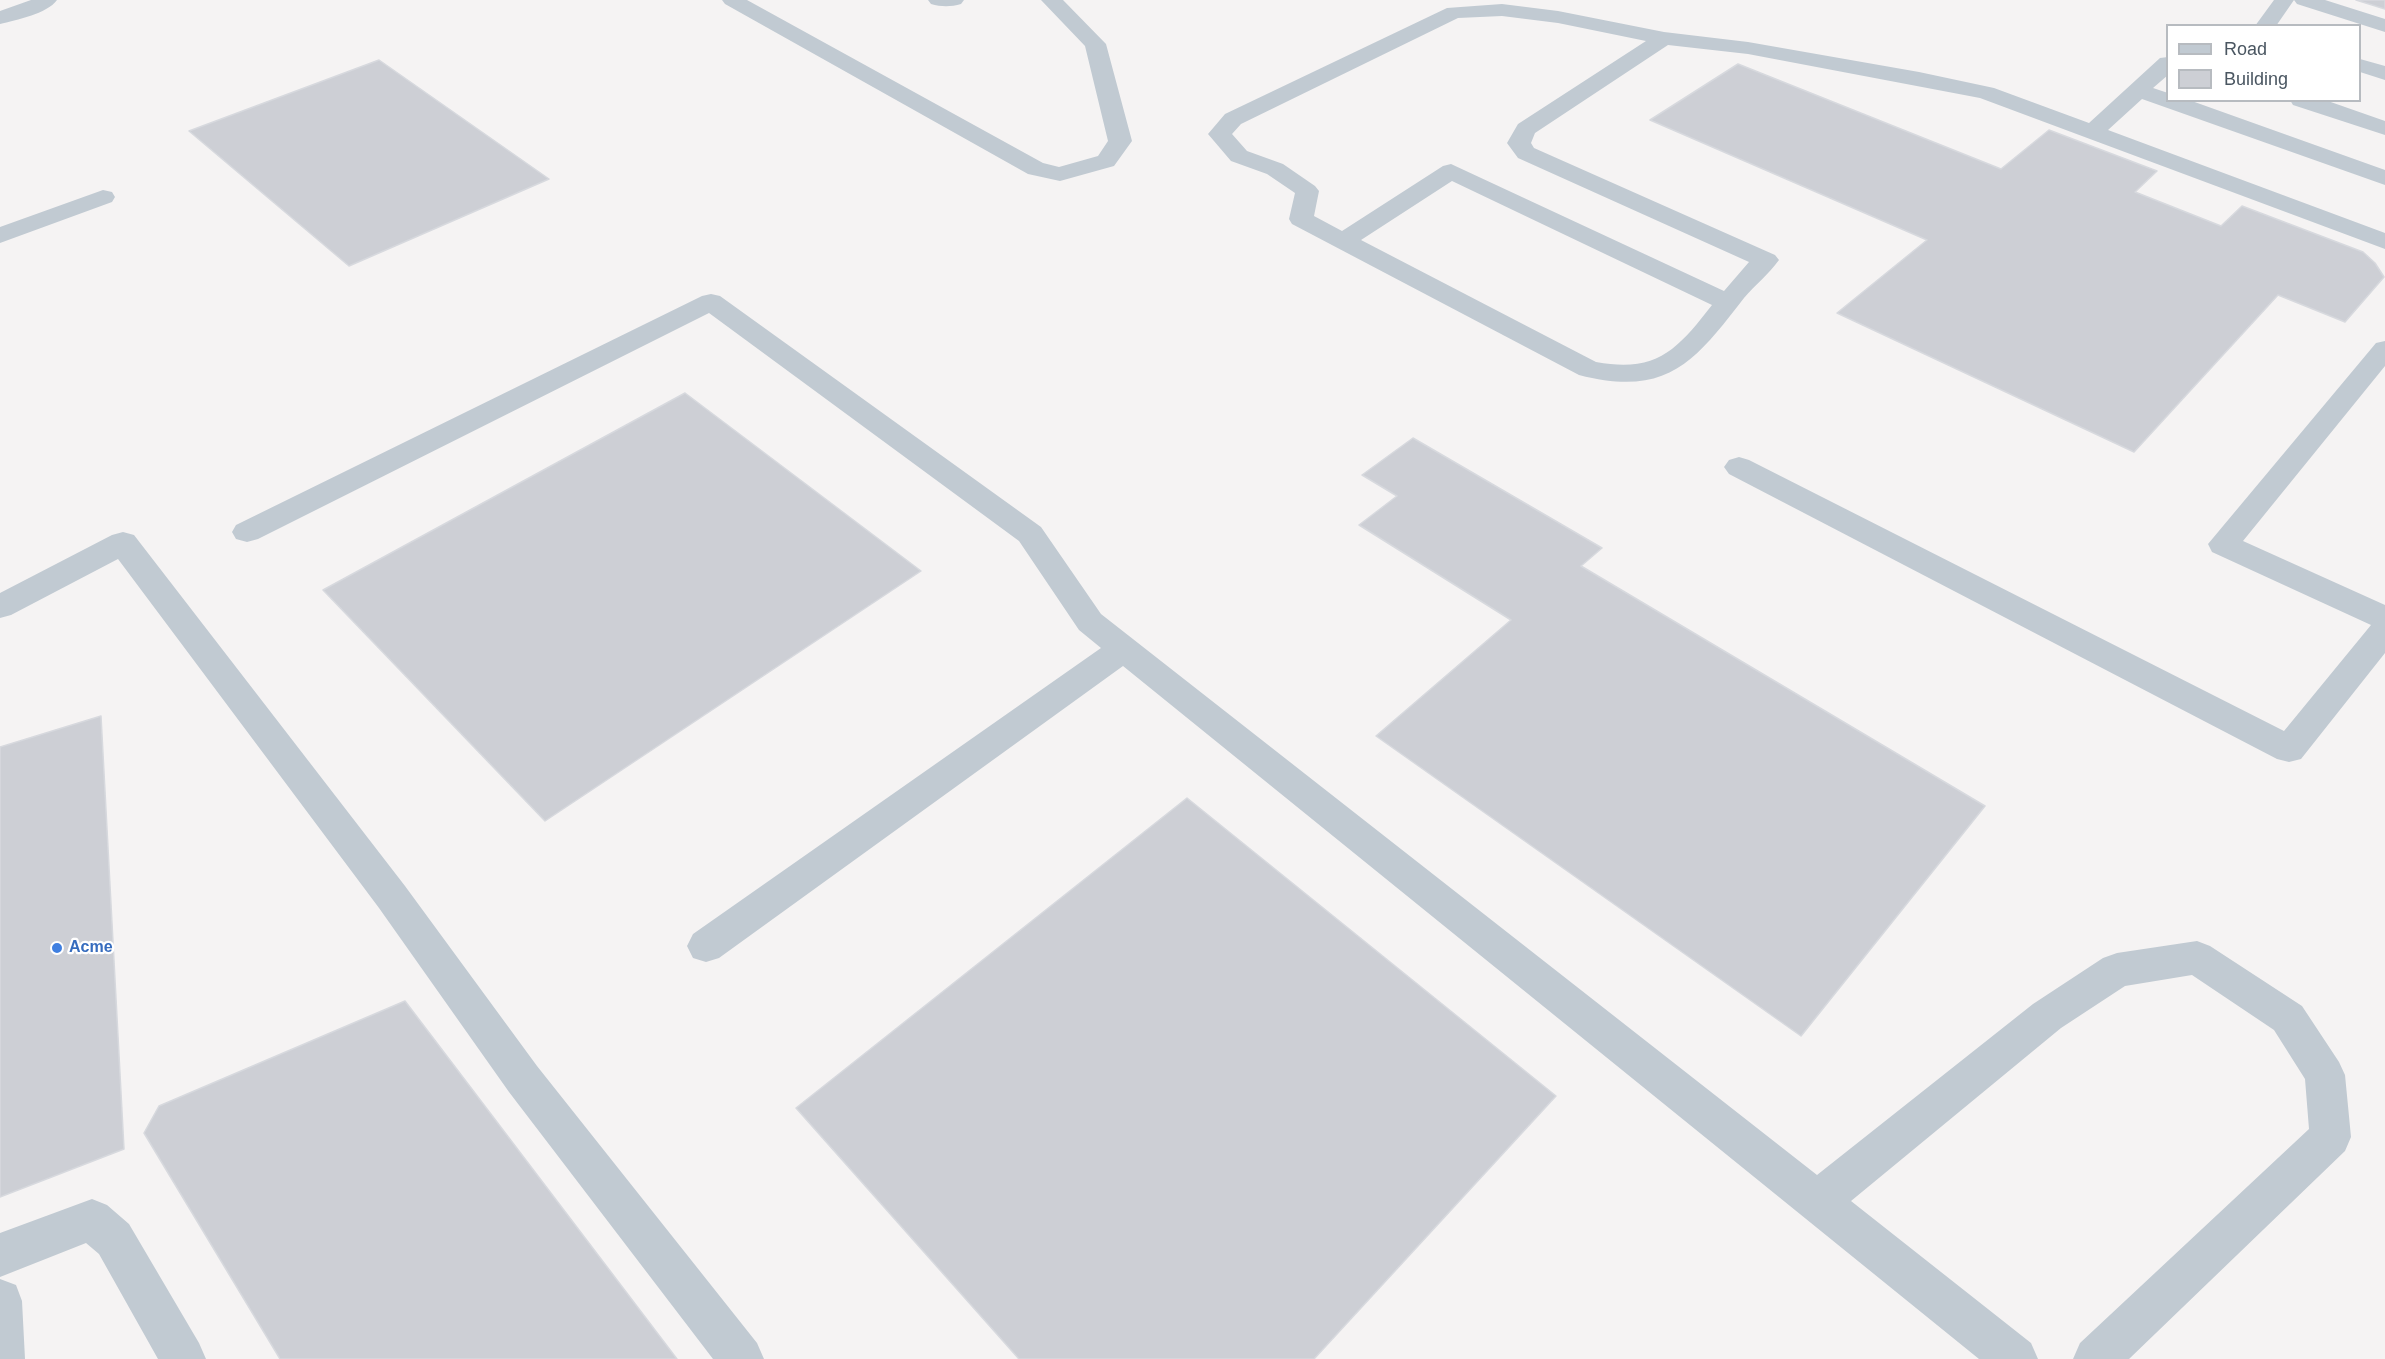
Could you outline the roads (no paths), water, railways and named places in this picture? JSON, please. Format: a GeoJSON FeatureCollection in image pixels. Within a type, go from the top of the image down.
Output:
{"type":"FeatureCollection","features":[{"type":"Feature","properties":{"kind":"lane"},"geometry":{"type":"LineString","coordinates":[[0,18],[47,0]]}},
{"type":"Feature","properties":{"kind":"lane"},"geometry":{"type":"LineString","coordinates":[[732,0],[1036,169],[1060,174],[1106,161],[1120,141],[1095,44],[1051,0]]}},
{"type":"Feature","properties":{"kind":"lane"},"geometry":{"type":"LineString","coordinates":[[938,0],[954,0]]}},
{"type":"Feature","properties":{"kind":"lane"},"geometry":{"type":"LineString","coordinates":[[2266,24],[2284,0]]}},
{"type":"Feature","properties":{"kind":"lane"},"geometry":{"type":"LineString","coordinates":[[2304,0],[2385,26]]}},
{"type":"Feature","properties":{"kind":"lane"},"geometry":{"type":"LineString","coordinates":[[1664,38],[1527,129],[1519,143],[1526,153],[1766,260],[1748,275],[1729,303],[1694,344],[1672,363],[1634,374],[1589,369],[1301,219],[1307,191],[1275,169],[1239,156],[1219,134],[1233,119],[1455,12],[1502,10],[1557,17],[1664,38],[1748,48],[1986,93],[2385,242]]}},
{"type":"Feature","properties":{"kind":"lane"},"geometry":{"type":"LineString","coordinates":[[2092,132],[2166,65]]}},
{"type":"Feature","properties":{"kind":"lane"},"geometry":{"type":"LineString","coordinates":[[2361,65],[2385,73]]}},
{"type":"Feature","properties":{"kind":"lane"},"geometry":{"type":"LineString","coordinates":[[2138,90],[2166,100]]}},
{"type":"Feature","properties":{"kind":"lane"},"geometry":{"type":"LineString","coordinates":[[2172,102],[2385,178]]}},
{"type":"Feature","properties":{"kind":"lane"},"geometry":{"type":"LineString","coordinates":[[2307,102],[2385,128]]}},
{"type":"Feature","properties":{"kind":"lane"},"geometry":{"type":"LineString","coordinates":[[1343,241],[1451,171],[1729,303]]}},
{"type":"Feature","properties":{"kind":"lane"},"geometry":{"type":"LineString","coordinates":[[0,236],[103,197]]}},
{"type":"Feature","properties":{"kind":"lane"},"geometry":{"type":"LineString","coordinates":[[247,532],[711,302],[1030,534],[1090,622],[2015,1359]]}},
{"type":"Feature","properties":{"kind":"lane"},"geometry":{"type":"LineString","coordinates":[[2385,349],[2223,544],[2385,618]]}},
{"type":"Feature","properties":{"kind":"lane"},"geometry":{"type":"LineString","coordinates":[[1738,466],[2289,749],[2385,630]]}},
{"type":"Feature","properties":{"kind":"lane"},"geometry":{"type":"LineString","coordinates":[[0,607],[123,543],[385,888],[524,1078],[741,1359]]}},
{"type":"Feature","properties":{"kind":"lane"},"geometry":{"type":"LineString","coordinates":[[706,946],[1123,649]]}},
{"type":"Feature","properties":{"kind":"lane"},"geometry":{"type":"LineString","coordinates":[[1818,1201],[2047,1016],[2117,970],[2197,958],[2288,1018],[2325,1075],[2330,1137],[2096,1359]]}},
{"type":"Feature","properties":{"kind":"lane"},"geometry":{"type":"LineString","coordinates":[[0,1255],[92,1220],[114,1239],[183,1359]]}},
{"type":"Feature","properties":{"kind":"lane"},"geometry":{"type":"LineString","coordinates":[[0,1301],[2,1359]]}},
{"type":"Feature","properties":{"kind":"place","name":"Acme"},"geometry":{"type":"Point","coordinates":[57,948]}}]}
